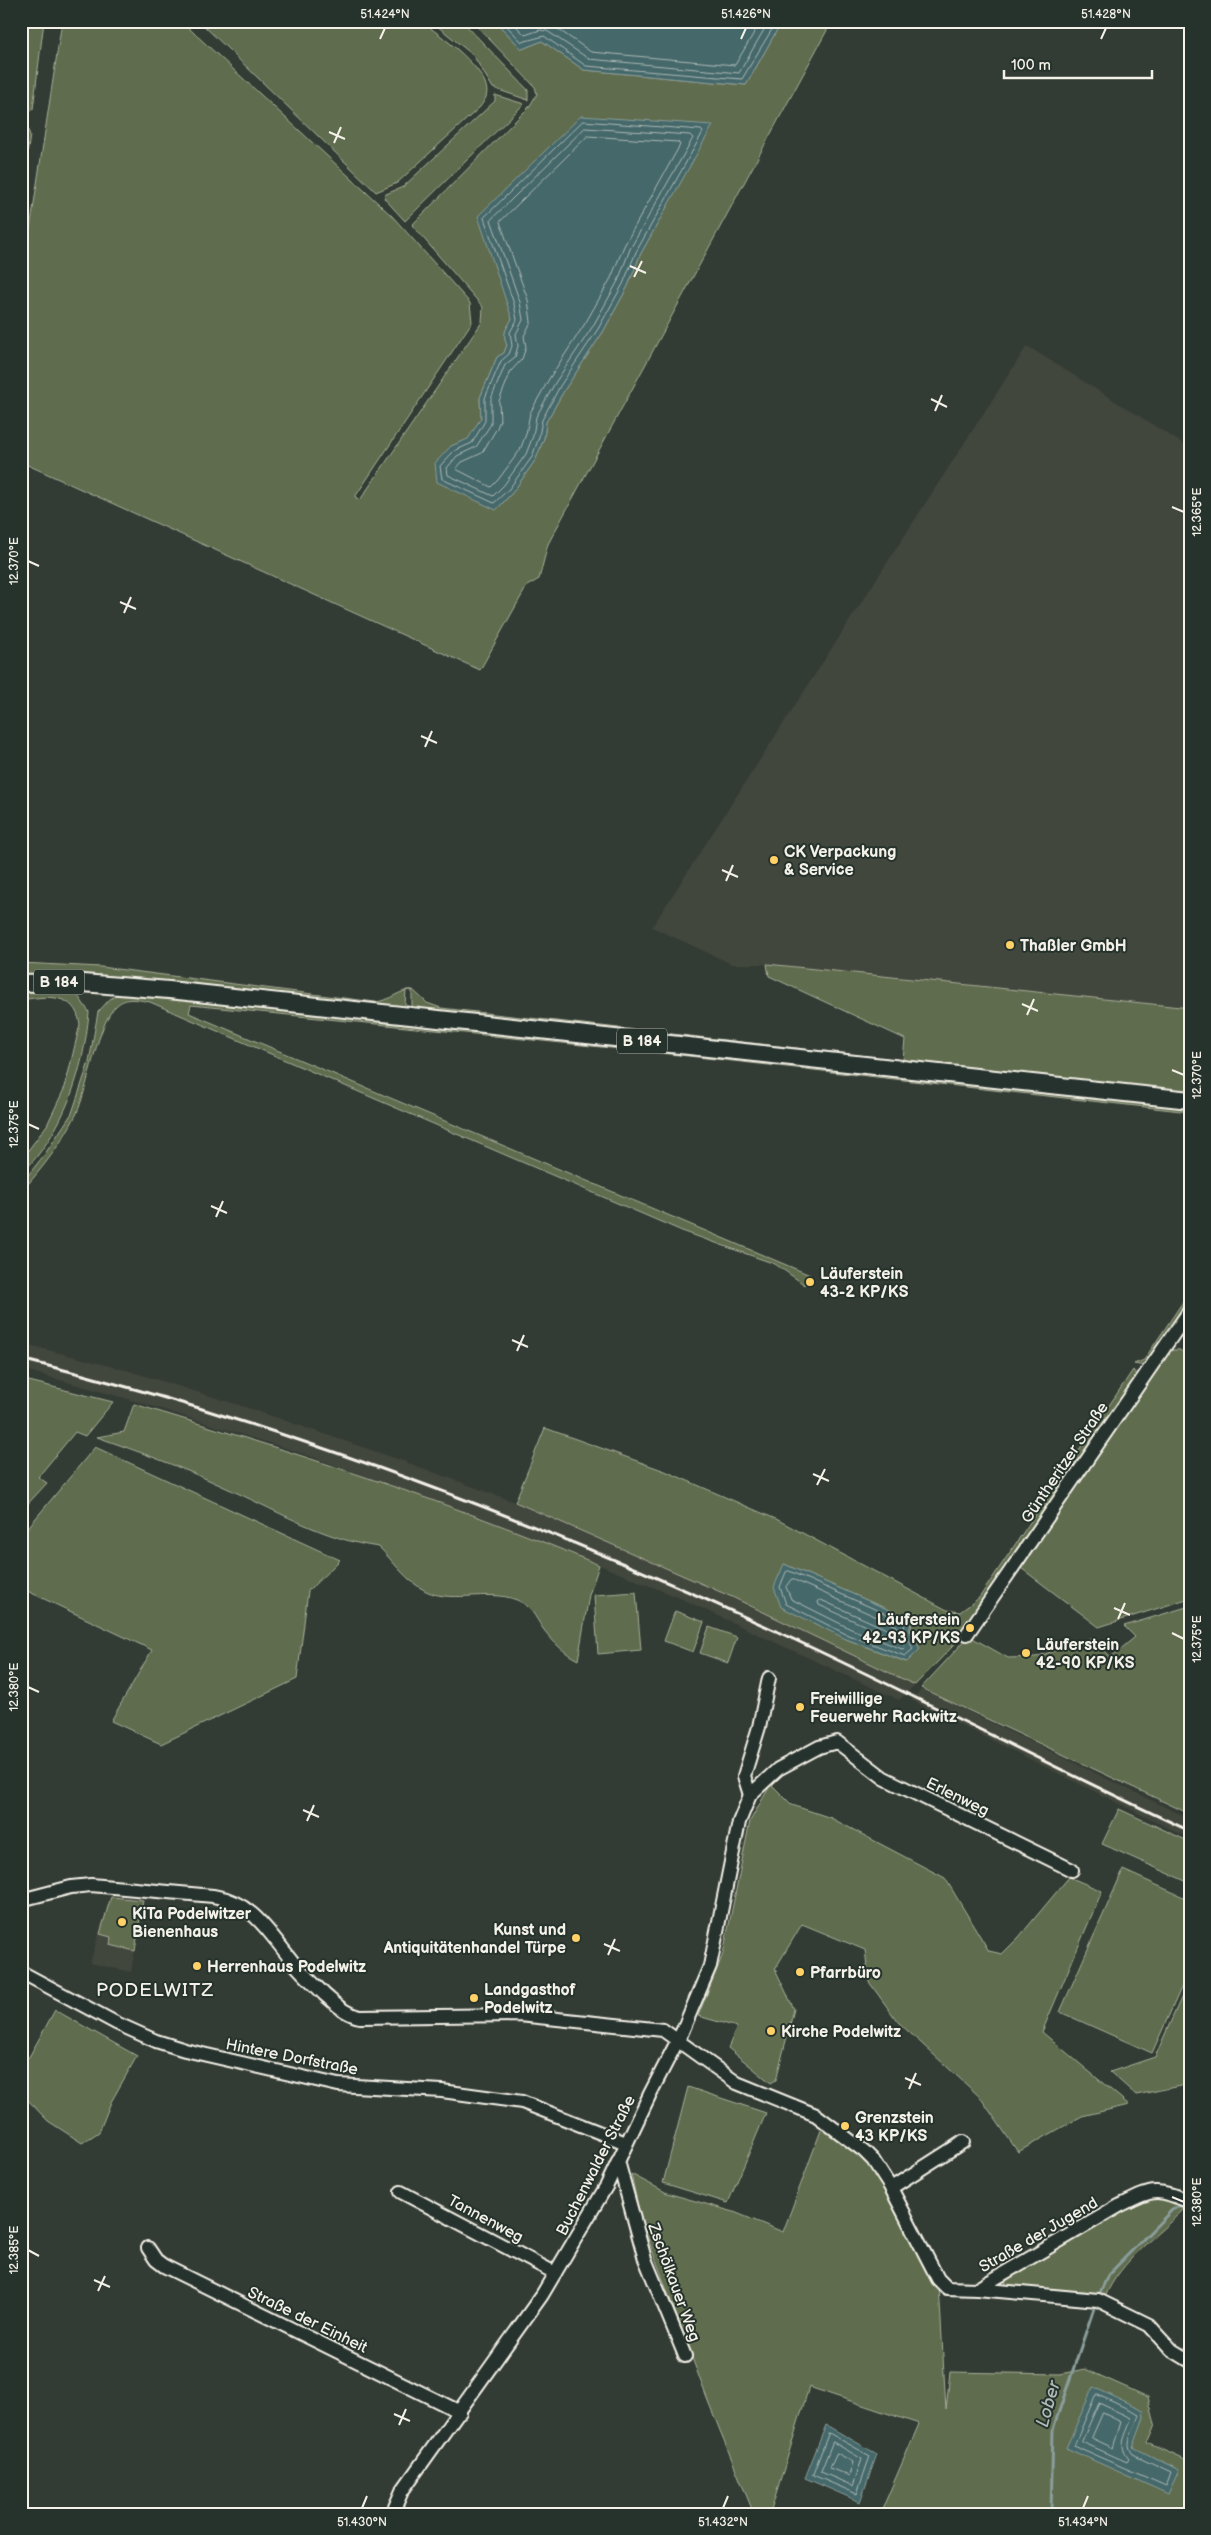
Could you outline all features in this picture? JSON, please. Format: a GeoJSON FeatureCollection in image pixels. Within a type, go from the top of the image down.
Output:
{"type":"FeatureCollection","features":[{"type":"Feature","properties":{"kind":"main road","name":"B 184"},"geometry":{"type":"LineString","coordinates":[[21,983],[96,984],[187,992],[1190,1100]]}},
{"type":"Feature","properties":{"kind":"street"},"geometry":{"type":"LineString","coordinates":[[1188,1312],[1190,1338]]}},
{"type":"Feature","properties":{"kind":"street","name":"Güntheritzer Straße"},"geometry":{"type":"LineString","coordinates":[[967,1634],[1145,1372],[1188,1312]]}},
{"type":"Feature","properties":{"kind":"street"},"geometry":{"type":"LineString","coordinates":[[750,1795],[744,1776],[759,1727],[768,1678]]}},
{"type":"Feature","properties":{"kind":"street","name":"Buchenwalder Straße"},"geometry":{"type":"LineString","coordinates":[[392,2514],[402,2491],[460,2412],[555,2273],[589,2218],[618,2162],[677,2040],[710,1966],[739,1822],[750,1795],[778,1769],[819,1747],[836,1742]]}},
{"type":"Feature","properties":{"kind":"street","name":"Erlenweg"},"geometry":{"type":"LineString","coordinates":[[836,1742],[884,1778],[1072,1870]]}},
{"type":"Feature","properties":{"kind":"street","name":"Straße der Jugend"},"geometry":{"type":"LineString","coordinates":[[21,1900],[71,1887],[91,1885],[222,1897],[242,1905],[257,1917],[300,1971],[344,2012],[352,2015],[372,2017],[519,2015],[663,2030],[737,2083],[816,2115],[864,2151],[873,2160],[891,2188],[941,2284],[953,2289],[978,2289],[1119,2206],[1141,2196],[1164,2191],[1190,2202]]}},
{"type":"Feature","properties":{"kind":"street","name":"Hintere Dorfstraße"},"geometry":{"type":"LineString","coordinates":[[21,1972],[116,2023],[156,2041],[185,2050],[338,2085],[442,2091],[522,2102],[626,2144]]}},
{"type":"Feature","properties":{"kind":"street"},"geometry":{"type":"LineString","coordinates":[[891,2188],[963,2142]]}},
{"type":"Feature","properties":{"kind":"street","name":"Zschölkauer Weg"},"geometry":{"type":"LineString","coordinates":[[618,2162],[645,2259],[685,2356]]}},
{"type":"Feature","properties":{"kind":"street","name":"Tannenweg"},"geometry":{"type":"LineString","coordinates":[[402,2192],[555,2273]]}},
{"type":"Feature","properties":{"kind":"street","name":"Straße der Einheit"},"geometry":{"type":"LineString","coordinates":[[148,2248],[156,2260],[164,2266],[460,2412]]}},
{"type":"Feature","properties":{"kind":"street"},"geometry":{"type":"LineString","coordinates":[[978,2289],[1098,2300],[1149,2326],[1172,2350],[1190,2361]]}},
{"type":"Feature","properties":{"kind":"shaded area"},"geometry":{"type":"Polygon","coordinates":[[[1027,346],[1190,448],[1190,1008],[767,964],[732,964],[652,927],[1027,346]]]}},
{"type":"Feature","properties":{"kind":"shaded area"},"geometry":{"type":"Polygon","coordinates":[[[21,1343],[129,1371],[239,1405],[403,1461],[520,1504],[732,1597],[915,1685],[899,1700],[682,1599],[514,1530],[304,1454],[142,1403],[21,1369],[21,1343]]]}},
{"type":"Feature","properties":{"kind":"shaded area"},"geometry":{"type":"Polygon","coordinates":[[[922,1689],[1190,1819],[1190,1839],[911,1700],[922,1689]]]}},
{"type":"Feature","properties":{"kind":"shaded area","name":"KiTa Podelwitzer Bienenhaus"},"geometry":{"type":"Polygon","coordinates":[[[110,1896],[144,1899],[131,1972],[90,1963],[110,1896]]]}},
{"type":"Feature","properties":{"kind":"green space"},"geometry":{"type":"Polygon","coordinates":[[[21,21],[44,21],[33,109],[21,117],[21,21]]]}},
{"type":"Feature","properties":{"kind":"green space"},"geometry":{"type":"Polygon","coordinates":[[[62,21],[181,21],[393,217],[470,303],[472,322],[355,497],[360,500],[482,322],[483,307],[412,225],[529,107],[537,94],[535,87],[472,21],[495,21],[522,49],[542,41],[584,70],[746,85],[782,21],[832,21],[548,544],[539,579],[527,586],[480,670],[21,462],[21,288],[62,21]],[[712,125],[510,306],[512,319],[506,329],[507,345],[504,353],[497,357],[480,398],[481,418],[468,440],[451,446],[496,510],[513,492],[536,459],[544,438],[546,422],[565,389],[603,332],[628,286],[640,255],[712,125]]]}},
{"type":"Feature","properties":{"kind":"green space"},"geometry":{"type":"Polygon","coordinates":[[[199,21],[421,21],[463,54],[474,66],[486,87],[486,97],[480,107],[397,183],[376,192],[199,21]]]}},
{"type":"Feature","properties":{"kind":"green space"},"geometry":{"type":"Polygon","coordinates":[[[431,21],[462,21],[528,90],[528,100],[493,88],[473,55],[431,21]]]}},
{"type":"Feature","properties":{"kind":"green space"},"geometry":{"type":"Polygon","coordinates":[[[495,95],[524,104],[405,221],[384,198],[386,194],[403,187],[495,101],[495,95]]]}},
{"type":"Feature","properties":{"kind":"green space"},"geometry":{"type":"Polygon","coordinates":[[[21,124],[27,128],[30,135],[21,196],[21,124]]]}},
{"type":"Feature","properties":{"kind":"green space"},"geometry":{"type":"Polygon","coordinates":[[[21,963],[101,967],[375,1002],[406,991],[405,1005],[402,1009],[21,977],[21,963]]]}},
{"type":"Feature","properties":{"kind":"green space"},"geometry":{"type":"Polygon","coordinates":[[[767,964],[1190,1008],[1190,1094],[415,1011],[412,1005],[412,990],[427,1003],[441,1008],[903,1060],[905,1039],[769,976],[767,964]]]}},
{"type":"Feature","properties":{"kind":"green space"},"geometry":{"type":"Polygon","coordinates":[[[21,987],[74,990],[89,1012],[77,1078],[69,1099],[49,1139],[21,1174],[21,1160],[47,1125],[65,1087],[80,1024],[77,1014],[66,1001],[49,997],[21,1000],[21,987]]]}},
{"type":"Feature","properties":{"kind":"green space"},"geometry":{"type":"Polygon","coordinates":[[[122,992],[1190,1105],[1190,1112],[679,1055],[191,1005],[189,1013],[810,1275],[805,1285],[775,1264],[682,1231],[150,1002],[125,1000],[110,1013],[104,1025],[76,1115],[51,1155],[21,1192],[21,1184],[45,1154],[72,1113],[89,1062],[98,1012],[110,999],[122,992]]]}},
{"type":"Feature","properties":{"kind":"green space"},"geometry":{"type":"Polygon","coordinates":[[[1190,1291],[1188,1302],[1145,1366],[1134,1364],[1144,1360],[1190,1291]]]}},
{"type":"Feature","properties":{"kind":"green space"},"geometry":{"type":"Polygon","coordinates":[[[1169,1350],[1180,1350],[1190,1359],[1190,1598],[1099,1627],[1021,1568],[1169,1350]]]}},
{"type":"Feature","properties":{"kind":"green space"},"geometry":{"type":"Polygon","coordinates":[[[1133,1370],[1137,1376],[979,1611],[953,1646],[915,1685],[732,1597],[515,1502],[545,1428],[665,1471],[778,1520],[947,1610],[960,1612],[979,1598],[1133,1370]],[[784,1564],[846,1639],[906,1662],[912,1620],[784,1564]]]}},
{"type":"Feature","properties":{"kind":"green space"},"geometry":{"type":"Polygon","coordinates":[[[21,1379],[113,1402],[85,1436],[75,1432],[38,1477],[47,1483],[23,1509],[21,1508],[21,1379]]]}},
{"type":"Feature","properties":{"kind":"green space"},"geometry":{"type":"Polygon","coordinates":[[[134,1404],[252,1440],[427,1498],[599,1565],[589,1595],[578,1660],[555,1643],[523,1603],[499,1596],[449,1596],[437,1595],[426,1591],[406,1577],[379,1547],[338,1538],[191,1472],[97,1437],[124,1432],[134,1404]]]}},
{"type":"Feature","properties":{"kind":"green space"},"geometry":{"type":"Polygon","coordinates":[[[95,1447],[340,1560],[308,1591],[297,1679],[161,1744],[111,1721],[152,1650],[21,1588],[21,1536],[95,1447]]]}},
{"type":"Feature","properties":{"kind":"green space"},"geometry":{"type":"Polygon","coordinates":[[[636,1592],[641,1650],[598,1654],[594,1595],[636,1592]]]}},
{"type":"Feature","properties":{"kind":"green space"},"geometry":{"type":"Polygon","coordinates":[[[1190,1606],[1190,1814],[921,1688],[969,1636],[1008,1658],[1036,1657],[1092,1638],[1111,1657],[1135,1637],[1124,1626],[1190,1606]]]}},
{"type":"Feature","properties":{"kind":"green space"},"geometry":{"type":"Polygon","coordinates":[[[675,1611],[704,1622],[693,1652],[664,1641],[675,1611]]]}},
{"type":"Feature","properties":{"kind":"green space"},"geometry":{"type":"Polygon","coordinates":[[[709,1627],[737,1637],[728,1663],[700,1653],[709,1627]]]}},
{"type":"Feature","properties":{"kind":"green space"},"geometry":{"type":"Polygon","coordinates":[[[771,1784],[792,1805],[831,1818],[945,1878],[989,1951],[1002,1954],[1019,1937],[1069,1877],[1102,1891],[1042,2032],[1129,2105],[1082,2116],[1018,2152],[980,2097],[898,2022],[869,1982],[865,1950],[802,1924],[775,1969],[794,2009],[776,2080],[771,2083],[728,2048],[737,2027],[698,2016],[723,1954],[750,1821],[771,1784]]]}},
{"type":"Feature","properties":{"kind":"green space"},"geometry":{"type":"Polygon","coordinates":[[[1119,1809],[1190,1842],[1190,1883],[1102,1844],[1119,1809]]]}},
{"type":"Feature","properties":{"kind":"green space"},"geometry":{"type":"Polygon","coordinates":[[[1123,1870],[1190,1900],[1190,1968],[1152,2053],[1060,2012],[1123,1870]]]}},
{"type":"Feature","properties":{"kind":"green space"},"geometry":{"type":"Polygon","coordinates":[[[111,1897],[143,1900],[135,1951],[110,1945],[111,1937],[100,1934],[111,1897]]]}},
{"type":"Feature","properties":{"kind":"green space"},"geometry":{"type":"Polygon","coordinates":[[[1190,1978],[1190,2084],[1136,2095],[1110,2072],[1155,2057],[1190,1978]]]}},
{"type":"Feature","properties":{"kind":"green space"},"geometry":{"type":"Polygon","coordinates":[[[55,2010],[137,2056],[111,2102],[99,2132],[82,2143],[48,2121],[26,2098],[21,2096],[21,2061],[29,2057],[55,2010]]]}},
{"type":"Feature","properties":{"kind":"green space"},"geometry":{"type":"Polygon","coordinates":[[[688,2087],[766,2113],[728,2203],[663,2183],[688,2087]]]}},
{"type":"Feature","properties":{"kind":"green space"},"geometry":{"type":"Polygon","coordinates":[[[823,2125],[872,2165],[939,2285],[946,2410],[950,2372],[1060,2374],[1085,2369],[1148,2397],[1155,2424],[1147,2443],[1190,2462],[1190,2514],[880,2514],[919,2424],[809,2387],[770,2514],[754,2514],[708,2401],[641,2220],[631,2174],[667,2193],[734,2212],[783,2232],[823,2125]],[[1144,2417],[1066,2448],[1179,2470],[1135,2449],[1133,2443],[1144,2417]]]}},
{"type":"Feature","properties":{"kind":"green space"},"geometry":{"type":"Polygon","coordinates":[[[1159,2197],[1174,2200],[1185,2208],[1130,2260],[1120,2272],[1105,2297],[1007,2286],[1005,2282],[1018,2272],[1087,2230],[1124,2210],[1159,2197]]]}},
{"type":"Feature","properties":{"kind":"water"},"geometry":{"type":"Polygon","coordinates":[[[495,21],[782,21],[746,85],[584,70],[542,41],[522,49],[495,21]]]}},
{"type":"Feature","properties":{"kind":"water"},"geometry":{"type":"Polygon","coordinates":[[[581,116],[713,125],[640,255],[628,286],[603,332],[565,389],[546,422],[544,438],[536,459],[513,492],[496,510],[437,482],[435,463],[451,446],[468,439],[481,418],[480,398],[497,357],[504,353],[507,345],[505,332],[512,319],[478,216],[581,116]]]}},
{"type":"Feature","properties":{"kind":"water"},"geometry":{"type":"Polygon","coordinates":[[[784,1564],[912,1620],[909,1630],[920,1649],[907,1662],[846,1639],[781,1607],[774,1587],[784,1564]]]}},
{"type":"Feature","properties":{"kind":"water"},"geometry":{"type":"Polygon","coordinates":[[[1093,2387],[1143,2410],[1144,2417],[1133,2447],[1179,2470],[1168,2494],[1066,2448],[1093,2387]]]}},
{"type":"Feature","properties":{"kind":"water"},"geometry":{"type":"Polygon","coordinates":[[[826,2425],[877,2454],[860,2502],[805,2478],[826,2425]]]}},
{"type":"Feature","properties":{"kind":"waterway","name":"Lober"},"geometry":{"type":"LineString","coordinates":[[1099,2295],[1108,2275],[1172,2210],[1182,2205]]}},
{"type":"Feature","properties":{"kind":"waterway","name":"Lober"},"geometry":{"type":"LineString","coordinates":[[1051,2514],[1053,2429],[1095,2305]]}},
{"type":"Feature","properties":{"kind":"railway"},"geometry":{"type":"LineString","coordinates":[[21,1359],[215,1413],[311,1444],[501,1513],[594,1551],[778,1632],[1190,1831]]}},
{"type":"Feature","properties":{"kind":"place","name":"CK Verpackung & Service"},"geometry":{"type":"Point","coordinates":[774,860]}},
{"type":"Feature","properties":{"kind":"place","name":"Thaßler GmbH"},"geometry":{"type":"Point","coordinates":[1010,945]}},
{"type":"Feature","properties":{"kind":"place","name":"Läuferstein 43-2 KP/KS"},"geometry":{"type":"Point","coordinates":[810,1282]}},
{"type":"Feature","properties":{"kind":"place","name":"Läuferstein 42-93 KP/KS"},"geometry":{"type":"Point","coordinates":[970,1628]}},
{"type":"Feature","properties":{"kind":"place","name":"Läuferstein 42-90 KP/KS"},"geometry":{"type":"Point","coordinates":[1026,1653]}},
{"type":"Feature","properties":{"kind":"place","name":"Freiwillige Feuerwehr Rackwitz"},"geometry":{"type":"Point","coordinates":[800,1707]}},
{"type":"Feature","properties":{"kind":"place","name":"KiTa Podelwitzer Bienenhaus"},"geometry":{"type":"Point","coordinates":[122,1922]}},
{"type":"Feature","properties":{"kind":"place","name":"Kunst und Antiquitätenhandel Türpe"},"geometry":{"type":"Point","coordinates":[576,1938]}},
{"type":"Feature","properties":{"kind":"place","name":"Herrenhaus Podelwitz"},"geometry":{"type":"Point","coordinates":[197,1966]}},
{"type":"Feature","properties":{"kind":"place","name":"Pfarrbüro"},"geometry":{"type":"Point","coordinates":[800,1972]}},
{"type":"Feature","properties":{"kind":"place","name":"Landgasthof Podelwitz"},"geometry":{"type":"Point","coordinates":[474,1998]}},
{"type":"Feature","properties":{"kind":"place","name":"Kirche Podelwitz"},"geometry":{"type":"Point","coordinates":[771,2031]}},
{"type":"Feature","properties":{"kind":"place","name":"Grenzstein 43 KP/KS"},"geometry":{"type":"Point","coordinates":[845,2126]}},
{"type":"Feature","properties":{"kind":"district","name":"PODELWITZ"},"geometry":{"type":"Point","coordinates":[155,1989]}}]}
